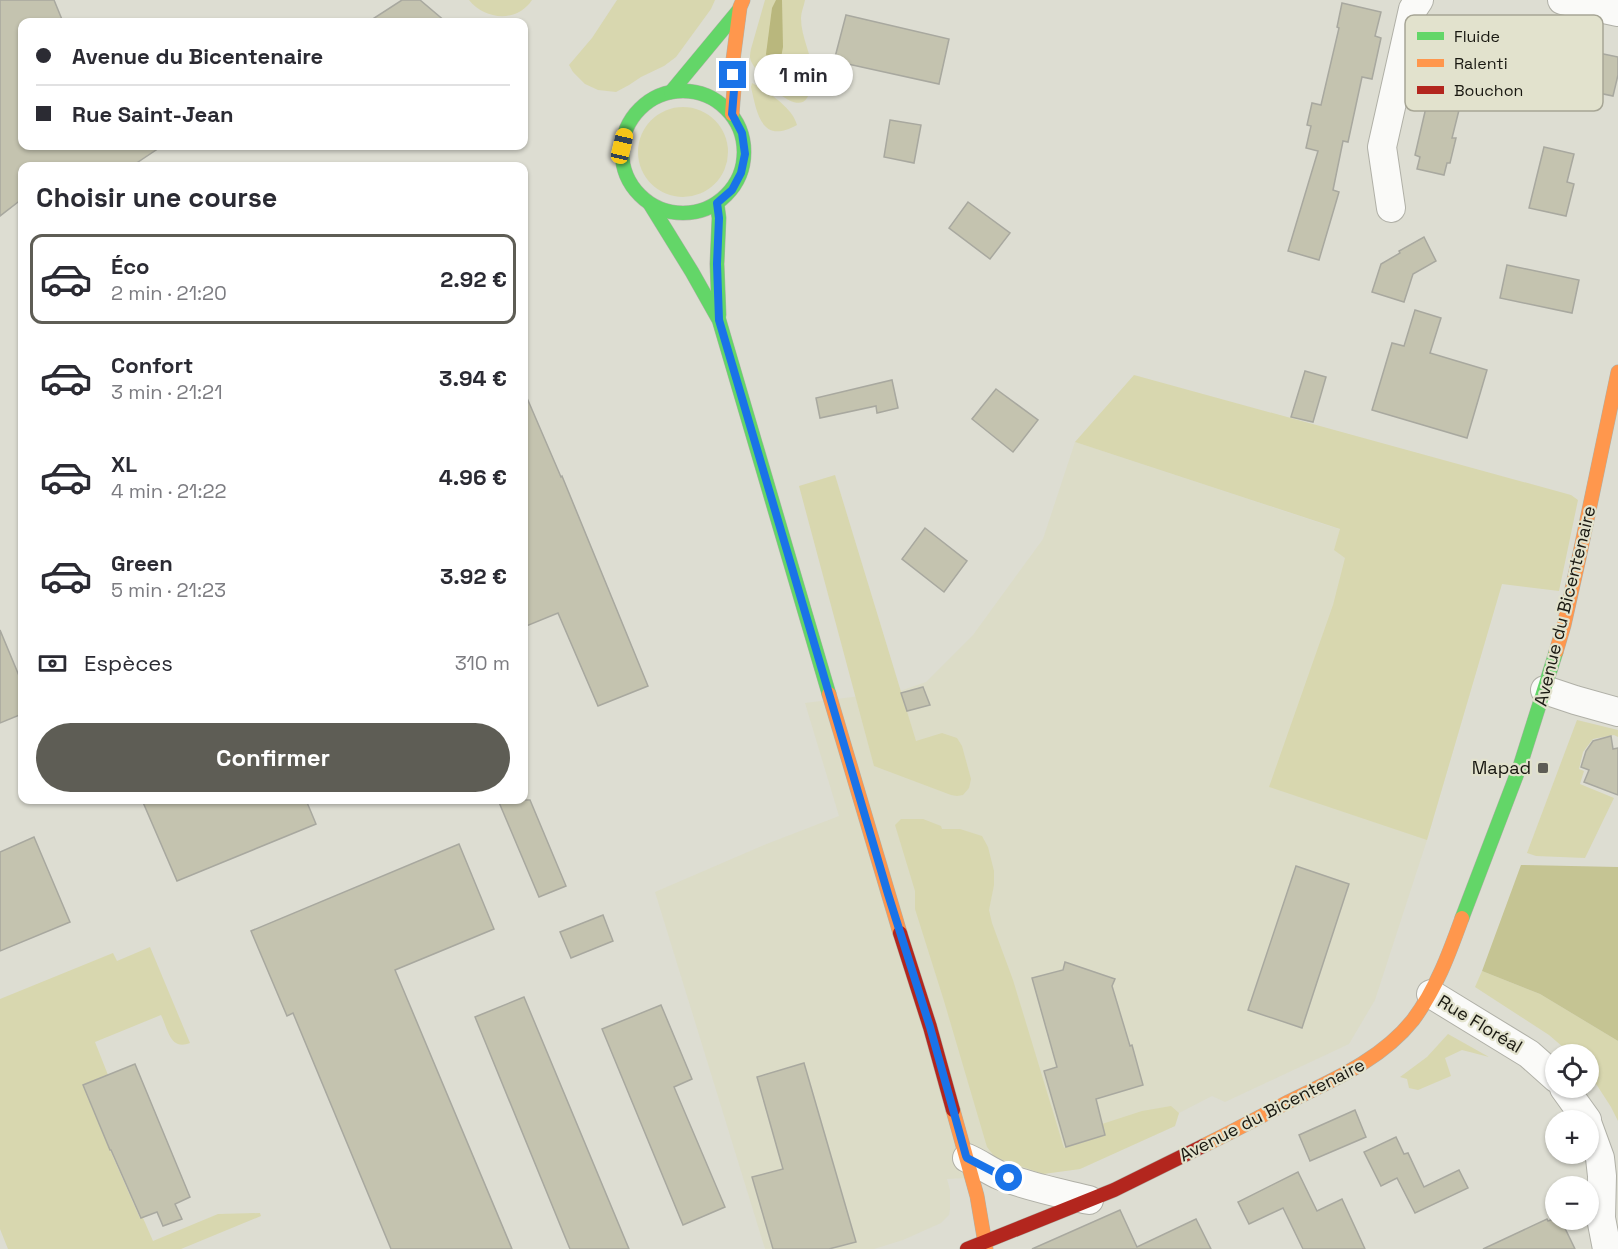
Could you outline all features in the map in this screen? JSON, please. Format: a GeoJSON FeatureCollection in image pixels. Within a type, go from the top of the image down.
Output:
{"type":"FeatureCollection","features":[{"type":"Feature","properties":{"kind":"street"},"geometry":{"type":"LineString","coordinates":[[1412,15],[1419,0]]}},
{"type":"Feature","properties":{"kind":"street"},"geometry":{"type":"LineString","coordinates":[[1562,0],[1618,12]]}},
{"type":"Feature","properties":{"kind":"street"},"geometry":{"type":"LineString","coordinates":[[671,92],[742,4]]}},
{"type":"Feature","properties":{"kind":"street"},"geometry":{"type":"LineString","coordinates":[[732,114],[734,90],[732,60],[742,4]]}},
{"type":"Feature","properties":{"kind":"street"},"geometry":{"type":"LineString","coordinates":[[1391,208],[1382,147],[1405,45]]}},
{"type":"Feature","properties":{"kind":"street"},"geometry":{"type":"LineString","coordinates":[[650,204],[672,212],[695,212],[717,203],[732,190],[741,173],[745,154],[742,133],[732,114],[719,102],[705,94],[688,91],[656,96],[633,116],[622,146],[622,163],[628,179],[637,193],[650,204],[719,320],[888,894],[930,1027],[967,1158],[986,1245]]}},
{"type":"Feature","properties":{"kind":"street"},"geometry":{"type":"LineString","coordinates":[[717,203],[719,320]]}},
{"type":"Feature","properties":{"kind":"street","name":"Avenue du Bicentenaire"},"geometry":{"type":"LineString","coordinates":[[968,1249],[986,1245],[1184,1156],[1345,1074],[1374,1057],[1401,1034],[1431,994],[1456,937],[1520,766],[1545,690],[1580,558],[1618,372]]}},
{"type":"Feature","properties":{"kind":"street"},"geometry":{"type":"LineString","coordinates":[[1545,690],[1618,712]]}},
{"type":"Feature","properties":{"kind":"street","name":"Rue Floréal"},"geometry":{"type":"LineString","coordinates":[[1431,994],[1529,1054],[1545,1068]]}},
{"type":"Feature","properties":{"kind":"street"},"geometry":{"type":"LineString","coordinates":[[1599,1155],[1602,1176],[1601,1218],[1606,1249]]}},
{"type":"Feature","properties":{"kind":"street"},"geometry":{"type":"LineString","coordinates":[[967,1158],[1000,1175],[1089,1200]]}},
{"type":"Feature","properties":{"kind":"shaded area"},"geometry":{"type":"Polygon","coordinates":[[[776,0],[782,0],[783,47],[779,68],[770,67],[766,54],[772,8],[776,0]]]}},
{"type":"Feature","properties":{"kind":"shaded area"},"geometry":{"type":"Polygon","coordinates":[[[1075,442],[1502,583],[1427,840],[1375,1000],[1349,1044],[1225,1102],[1212,1096],[1179,1113],[1175,1126],[1080,1169],[1043,1174],[947,1179],[950,1190],[950,1209],[949,1215],[941,1223],[903,1240],[874,1249],[765,1249],[655,892],[764,845],[839,816],[805,703],[900,691],[926,682],[973,635],[1043,539],[1075,442]]]}},
{"type":"Feature","properties":{"kind":"shaded area"},"geometry":{"type":"Polygon","coordinates":[[[1521,865],[1618,867],[1618,1041],[1540,994],[1482,971],[1521,865]]]}},
{"type":"Feature","properties":{"kind":"green space"},"geometry":{"type":"Polygon","coordinates":[[[469,0],[532,0],[518,13],[501,16],[483,12],[469,0]]]}},
{"type":"Feature","properties":{"kind":"green space"},"geometry":{"type":"Polygon","coordinates":[[[617,0],[715,0],[676,57],[616,92],[598,90],[585,84],[569,65],[592,38],[617,0]]]}},
{"type":"Feature","properties":{"kind":"green space"},"geometry":{"type":"Polygon","coordinates":[[[765,0],[805,0],[801,16],[802,27],[812,76],[807,98],[801,102],[794,102],[777,92],[761,76],[751,61],[751,49],[765,0]]]}},
{"type":"Feature","properties":{"kind":"green space"},"geometry":{"type":"Polygon","coordinates":[[[752,83],[785,106],[797,125],[785,130],[768,129],[759,116],[751,87],[752,83]]]}},
{"type":"Feature","properties":{"kind":"green space"},"geometry":{"type":"Polygon","coordinates":[[[683,107],[700,110],[715,120],[725,135],[728,152],[725,169],[715,184],[700,194],[683,197],[666,194],[651,184],[641,169],[638,152],[641,135],[651,120],[666,110],[683,107]]]}},
{"type":"Feature","properties":{"kind":"green space"},"geometry":{"type":"Polygon","coordinates":[[[1134,375],[1571,495],[1578,500],[1559,591],[1502,584],[1427,840],[1269,787],[1333,605],[1345,558],[1334,550],[1340,529],[1075,442],[1134,375]]]}},
{"type":"Feature","properties":{"kind":"green space"},"geometry":{"type":"Polygon","coordinates":[[[835,475],[916,741],[942,733],[957,738],[962,746],[971,779],[969,788],[963,795],[951,795],[874,766],[799,486],[835,475]]]}},
{"type":"Feature","properties":{"kind":"green space"},"geometry":{"type":"Polygon","coordinates":[[[1577,720],[1618,730],[1618,737],[1614,735],[1593,739],[1583,752],[1579,769],[1584,771],[1580,784],[1614,798],[1585,858],[1536,856],[1527,853],[1577,720]]]}},
{"type":"Feature","properties":{"kind":"green space"},"geometry":{"type":"Polygon","coordinates":[[[901,819],[923,819],[941,826],[942,829],[960,829],[982,836],[988,847],[994,871],[989,910],[992,923],[1013,980],[1064,1148],[1105,1135],[1102,1124],[1142,1111],[1171,1106],[1179,1113],[1175,1126],[1080,1169],[1043,1174],[995,1157],[987,1147],[915,909],[915,891],[895,825],[901,819]]]}},
{"type":"Feature","properties":{"kind":"green space"},"geometry":{"type":"Polygon","coordinates":[[[150,947],[190,1043],[183,1045],[174,1041],[161,1015],[95,1042],[108,1075],[83,1085],[140,1218],[143,1218],[153,1241],[218,1214],[260,1213],[261,1216],[181,1249],[8,1249],[0,1229],[0,999],[113,953],[117,961],[150,947]]]}},
{"type":"Feature","properties":{"kind":"green space"},"geometry":{"type":"Polygon","coordinates":[[[1482,971],[1540,994],[1618,1041],[1618,1121],[1599,1088],[1599,1044],[1559,1044],[1475,987],[1482,971]]]}},
{"type":"Feature","properties":{"kind":"green space"},"geometry":{"type":"Polygon","coordinates":[[[1448,1034],[1489,1057],[1462,1050],[1445,1058],[1451,1076],[1418,1090],[1409,1088],[1407,1079],[1400,1077],[1427,1057],[1448,1034]]]}},
{"type":"Feature","properties":{"kind":"building"},"geometry":{"type":"Polygon","coordinates":[[[0,0],[54,0],[61,18],[18,18],[18,150],[156,150],[138,162],[18,162],[18,202],[0,216],[0,0]]]}},
{"type":"Feature","properties":{"kind":"building"},"geometry":{"type":"Polygon","coordinates":[[[402,0],[420,0],[441,18],[374,18],[402,0]]]}},
{"type":"Feature","properties":{"kind":"building"},"geometry":{"type":"Polygon","coordinates":[[[1342,3],[1381,12],[1375,36],[1381,38],[1372,79],[1362,77],[1348,142],[1343,141],[1333,190],[1339,192],[1319,260],[1288,251],[1318,151],[1306,148],[1311,126],[1307,125],[1312,103],[1321,105],[1339,28],[1337,27],[1342,3]]]}},
{"type":"Feature","properties":{"kind":"building"},"geometry":{"type":"Polygon","coordinates":[[[846,15],[949,39],[939,84],[834,61],[846,15]]]}},
{"type":"Feature","properties":{"kind":"building"},"geometry":{"type":"Polygon","coordinates":[[[1603,54],[1618,57],[1618,75],[1613,96],[1603,94],[1603,54]]]}},
{"type":"Feature","properties":{"kind":"building"},"geometry":{"type":"Polygon","coordinates":[[[1425,111],[1459,111],[1452,138],[1456,138],[1450,163],[1447,163],[1444,175],[1417,169],[1420,157],[1415,155],[1425,111]]]}},
{"type":"Feature","properties":{"kind":"building"},"geometry":{"type":"Polygon","coordinates":[[[890,120],[921,125],[914,163],[884,157],[890,120]]]}},
{"type":"Feature","properties":{"kind":"building"},"geometry":{"type":"Polygon","coordinates":[[[1544,147],[1574,154],[1567,182],[1574,184],[1566,216],[1529,208],[1544,147]]]}},
{"type":"Feature","properties":{"kind":"building"},"geometry":{"type":"Polygon","coordinates":[[[968,202],[1010,233],[990,259],[949,228],[968,202]]]}},
{"type":"Feature","properties":{"kind":"building"},"geometry":{"type":"Polygon","coordinates":[[[1424,237],[1436,261],[1413,274],[1404,302],[1372,292],[1381,264],[1424,237]]]}},
{"type":"Feature","properties":{"kind":"building"},"geometry":{"type":"Polygon","coordinates":[[[1507,265],[1579,280],[1572,313],[1500,298],[1507,265]]]}},
{"type":"Feature","properties":{"kind":"building"},"geometry":{"type":"Polygon","coordinates":[[[1415,310],[1441,318],[1430,353],[1487,370],[1467,438],[1372,410],[1392,343],[1404,346],[1415,310]]]}},
{"type":"Feature","properties":{"kind":"building"},"geometry":{"type":"Polygon","coordinates":[[[1305,371],[1326,377],[1313,422],[1291,417],[1305,371]]]}},
{"type":"Feature","properties":{"kind":"building"},"geometry":{"type":"Polygon","coordinates":[[[892,380],[898,408],[877,413],[876,406],[820,418],[816,398],[892,380]]]}},
{"type":"Feature","properties":{"kind":"building"},"geometry":{"type":"Polygon","coordinates":[[[996,389],[1038,420],[1013,452],[972,419],[996,389]]]}},
{"type":"Feature","properties":{"kind":"building"},"geometry":{"type":"Polygon","coordinates":[[[528,400],[562,476],[648,686],[598,706],[558,613],[528,625],[528,400]]]}},
{"type":"Feature","properties":{"kind":"building"},"geometry":{"type":"Polygon","coordinates":[[[925,528],[967,561],[944,592],[902,559],[925,528]]]}},
{"type":"Feature","properties":{"kind":"building"},"geometry":{"type":"Polygon","coordinates":[[[0,630],[18,673],[18,716],[0,723],[0,630]]]}},
{"type":"Feature","properties":{"kind":"building"},"geometry":{"type":"Polygon","coordinates":[[[923,687],[930,705],[907,711],[901,693],[923,687]]]}},
{"type":"Feature","properties":{"kind":"building"},"geometry":{"type":"Polygon","coordinates":[[[1611,736],[1613,749],[1618,748],[1618,795],[1584,782],[1589,770],[1581,767],[1586,751],[1593,741],[1611,736]]]}},
{"type":"Feature","properties":{"kind":"building"},"geometry":{"type":"Polygon","coordinates":[[[530,800],[566,886],[539,897],[500,804],[528,804],[530,800]]]}},
{"type":"Feature","properties":{"kind":"building"},"geometry":{"type":"Polygon","coordinates":[[[144,804],[308,804],[316,824],[177,881],[144,804]]]}},
{"type":"Feature","properties":{"kind":"building"},"geometry":{"type":"Polygon","coordinates":[[[34,837],[70,922],[0,951],[0,852],[34,837]]]}},
{"type":"Feature","properties":{"kind":"building"},"geometry":{"type":"Polygon","coordinates":[[[459,844],[494,929],[395,970],[512,1249],[391,1249],[293,1013],[287,1016],[251,931],[459,844]]]}},
{"type":"Feature","properties":{"kind":"building"},"geometry":{"type":"Polygon","coordinates":[[[1296,866],[1349,884],[1302,1028],[1248,1010],[1296,866]]]}},
{"type":"Feature","properties":{"kind":"building"},"geometry":{"type":"Polygon","coordinates":[[[603,915],[613,941],[571,958],[560,932],[603,915]]]}},
{"type":"Feature","properties":{"kind":"building"},"geometry":{"type":"Polygon","coordinates":[[[1065,962],[1115,979],[1112,986],[1143,1085],[1096,1099],[1105,1135],[1066,1147],[1044,1071],[1057,1067],[1032,978],[1063,970],[1065,962]]]}},
{"type":"Feature","properties":{"kind":"building"},"geometry":{"type":"Polygon","coordinates":[[[524,997],[629,1249],[570,1249],[475,1017],[524,997]]]}},
{"type":"Feature","properties":{"kind":"building"},"geometry":{"type":"Polygon","coordinates":[[[661,1005],[692,1079],[674,1087],[725,1207],[683,1225],[602,1029],[661,1005]]]}},
{"type":"Feature","properties":{"kind":"building"},"geometry":{"type":"Polygon","coordinates":[[[804,1063],[856,1242],[829,1249],[773,1249],[752,1177],[783,1169],[757,1077],[804,1063]]]}},
{"type":"Feature","properties":{"kind":"building"},"geometry":{"type":"Polygon","coordinates":[[[135,1064],[190,1197],[175,1204],[182,1219],[163,1226],[157,1212],[141,1218],[83,1085],[135,1064]]]}},
{"type":"Feature","properties":{"kind":"building"},"geometry":{"type":"Polygon","coordinates":[[[1355,1110],[1366,1137],[1310,1161],[1299,1135],[1355,1110]]]}},
{"type":"Feature","properties":{"kind":"building"},"geometry":{"type":"Polygon","coordinates":[[[1396,1137],[1404,1154],[1408,1153],[1424,1187],[1459,1170],[1468,1188],[1415,1213],[1397,1178],[1381,1186],[1364,1152],[1396,1137]]]}},
{"type":"Feature","properties":{"kind":"building"},"geometry":{"type":"Polygon","coordinates":[[[1298,1172],[1317,1211],[1342,1199],[1365,1249],[1303,1249],[1283,1208],[1249,1224],[1238,1202],[1298,1172]]]}},
{"type":"Feature","properties":{"kind":"building"},"geometry":{"type":"Polygon","coordinates":[[[1120,1210],[1137,1247],[1196,1219],[1211,1249],[1032,1249],[1120,1210]]]}},
{"type":"Feature","properties":{"kind":"building"},"geometry":{"type":"Polygon","coordinates":[[[1545,1220],[1545,1230],[1566,1230],[1575,1249],[1483,1249],[1545,1220]]]}},
{"type":"Feature","properties":{"kind":"traffic: fast"},"geometry":{"type":"LineString","coordinates":[[671,92],[739,10]]}},
{"type":"Feature","properties":{"kind":"traffic: fast"},"geometry":{"type":"LineString","coordinates":[[683,91],[706,96],[717,101],[726,109],[734,118],[739,129],[744,152],[739,175],[734,186],[726,195],[717,203],[706,208],[683,213],[660,208],[649,203],[640,195],[632,186],[627,175],[622,152],[627,129],[632,118],[640,109],[649,101],[660,96],[683,91]]}},
{"type":"Feature","properties":{"kind":"traffic: fast"},"geometry":{"type":"LineString","coordinates":[[717,203],[719,315]]}},
{"type":"Feature","properties":{"kind":"traffic: fast"},"geometry":{"type":"LineString","coordinates":[[650,204],[719,320],[829,694]]}},
{"type":"Feature","properties":{"kind":"traffic: fast"},"geometry":{"type":"LineString","coordinates":[[1462,918],[1520,766],[1556,652]]}},
{"type":"Feature","properties":{"kind":"traffic: slow"},"geometry":{"type":"LineString","coordinates":[[732,114],[733,60],[740,7],[743,0]]}},
{"type":"Feature","properties":{"kind":"traffic: slow"},"geometry":{"type":"LineString","coordinates":[[1556,652],[1579,558],[1618,372]]}},
{"type":"Feature","properties":{"kind":"traffic: slow"},"geometry":{"type":"LineString","coordinates":[[829,694],[900,933]]}},
{"type":"Feature","properties":{"kind":"traffic: slow"},"geometry":{"type":"LineString","coordinates":[[1203,1146],[1339,1077],[1386,1047],[1413,1020],[1429,996],[1462,918]]}},
{"type":"Feature","properties":{"kind":"traffic: slow"},"geometry":{"type":"LineString","coordinates":[[953,1110],[977,1196],[986,1249]]}},
{"type":"Feature","properties":{"kind":"traffic: jam"},"geometry":{"type":"LineString","coordinates":[[900,933],[953,1110]]}},
{"type":"Feature","properties":{"kind":"traffic: jam"},"geometry":{"type":"LineString","coordinates":[[967,1249],[1114,1190],[1203,1146]]}},
{"type":"Feature","properties":{"kind":"place","name":"Mapad"},"geometry":{"type":"Point","coordinates":[1543,768]}},
{"type":"Feature","properties":{"kind":"route"},"geometry":{"type":"LineString","coordinates":[[733,75],[732,114],[742,133],[745,154],[741,173],[732,190],[717,203],[719,320],[888,894],[930,1027],[966,1156],[991,1171],[1009,1178]]}}]}
